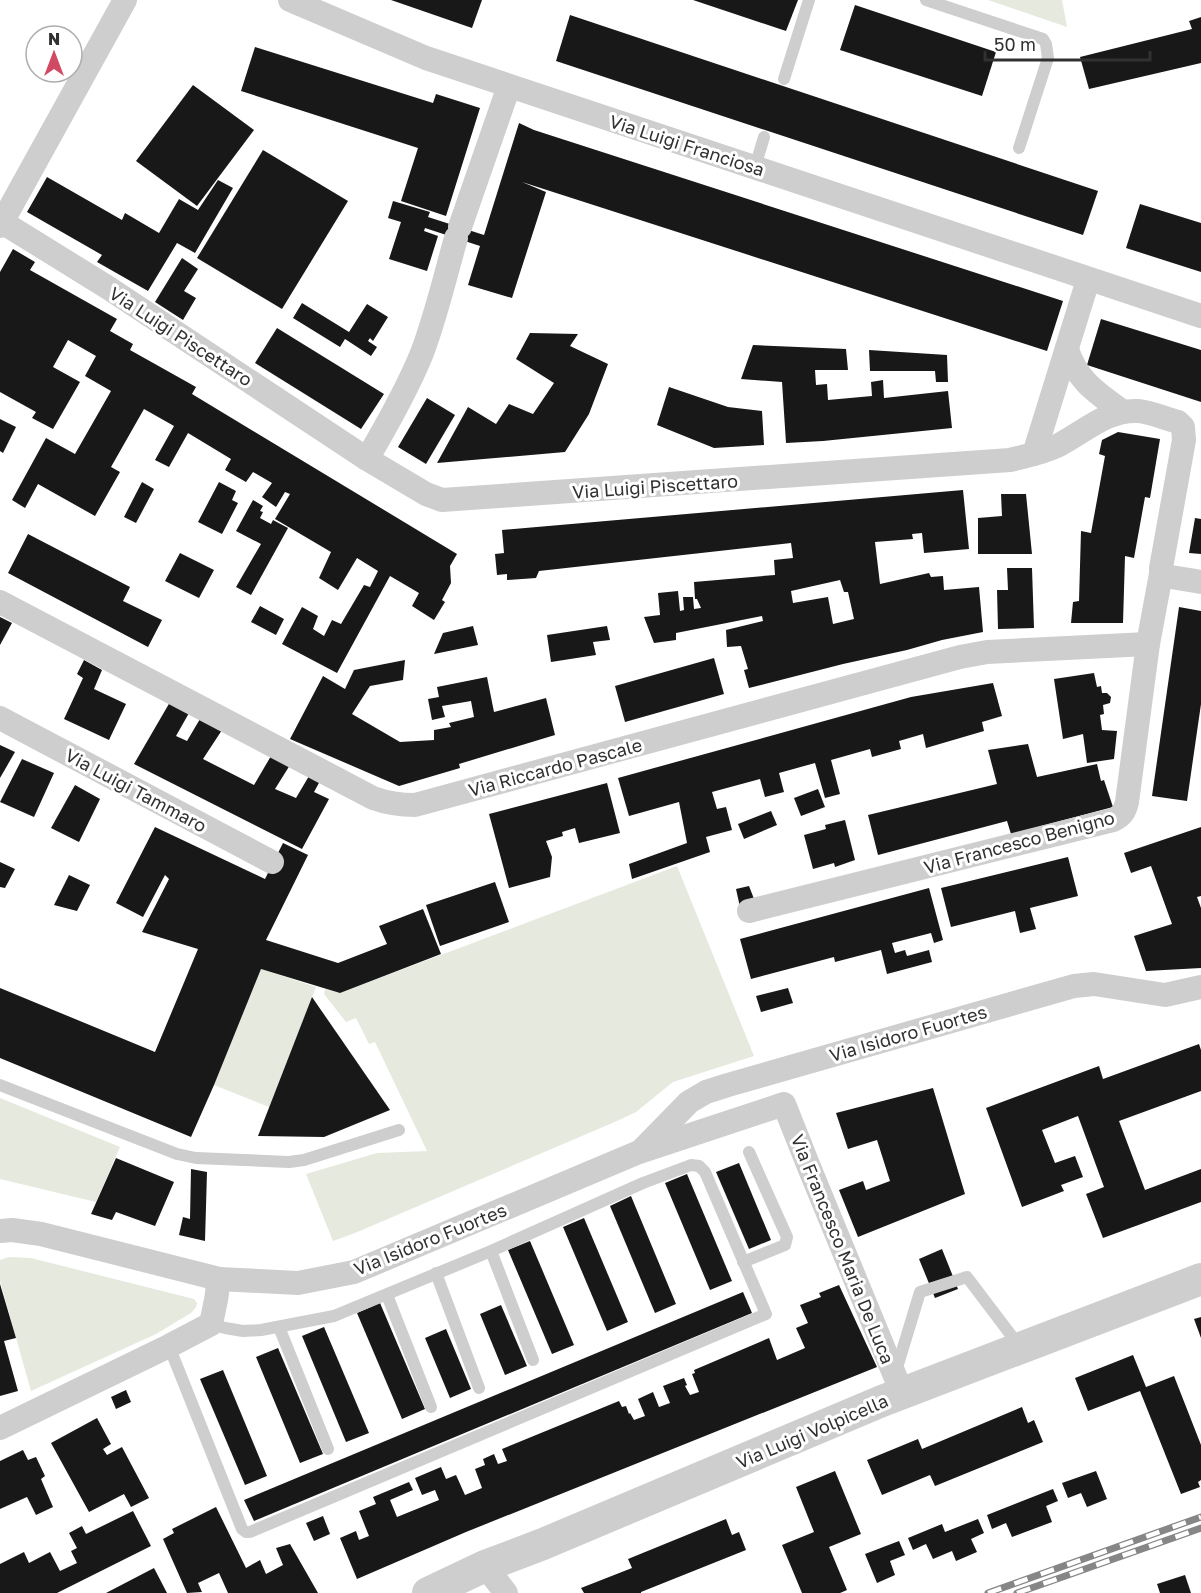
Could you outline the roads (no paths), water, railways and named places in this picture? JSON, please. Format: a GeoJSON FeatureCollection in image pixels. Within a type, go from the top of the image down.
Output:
{"type":"FeatureCollection","features":[{"type":"Feature","properties":{"kind":"street"},"geometry":{"type":"LineString","coordinates":[[1,224],[125,0]]}},
{"type":"Feature","properties":{"kind":"street","name":"Via Luigi Franciosa"},"geometry":{"type":"LineString","coordinates":[[290,0],[426,58],[1201,316]]}},
{"type":"Feature","properties":{"kind":"street"},"geometry":{"type":"LineString","coordinates":[[367,459],[382,434],[421,354],[458,233],[509,86]]}},
{"type":"Feature","properties":{"kind":"street","name":"Via Luigi Piscettaro"},"geometry":{"type":"LineString","coordinates":[[1,224],[107,287],[367,459],[426,494],[442,500],[1010,460],[1057,446],[1104,418],[1123,412],[1139,411],[1178,423],[1183,427],[1184,440],[1161,574]]}},
{"type":"Feature","properties":{"kind":"street"},"geometry":{"type":"LineString","coordinates":[[1034,454],[1088,280]]}},
{"type":"Feature","properties":{"kind":"street"},"geometry":{"type":"LineString","coordinates":[[1067,349],[1071,362],[1089,386],[1123,412]]}},
{"type":"Feature","properties":{"kind":"street"},"geometry":{"type":"LineString","coordinates":[[1161,574],[1201,582]]}},
{"type":"Feature","properties":{"kind":"street","name":"Via Francesco Benigno"},"geometry":{"type":"LineString","coordinates":[[749,911],[1090,826],[1118,817],[1124,812],[1127,802],[1161,574]]}},
{"type":"Feature","properties":{"kind":"street","name":"Via Riccardo Pascale"},"geometry":{"type":"LineString","coordinates":[[0,602],[373,798],[401,805],[415,805],[960,657],[987,652],[1149,644]]}},
{"type":"Feature","properties":{"kind":"street","name":"Via Luigi Tammaro"},"geometry":{"type":"LineString","coordinates":[[0,718],[272,862]]}},
{"type":"Feature","properties":{"kind":"street","name":"Via Isidoro Fuortes"},"geometry":{"type":"LineString","coordinates":[[639,1152],[689,1102],[706,1092],[728,1085],[1074,986],[1094,984],[1165,995],[1201,987]]}},
{"type":"Feature","properties":{"kind":"street","name":"Via Isidoro Fuortes"},"geometry":{"type":"LineString","coordinates":[[0,1231],[12,1230],[41,1234],[219,1279],[298,1283],[354,1272],[639,1152],[784,1104]]}},
{"type":"Feature","properties":{"kind":"street","name":"Via Francesco Maria De Luca"},"geometry":{"type":"LineString","coordinates":[[784,1104],[898,1384]]}},
{"type":"Feature","properties":{"kind":"street"},"geometry":{"type":"LineString","coordinates":[[0,1428],[211,1324],[219,1279]]}},
{"type":"Feature","properties":{"kind":"street","name":"Via Luigi Volpicella"},"geometry":{"type":"LineString","coordinates":[[428,1593],[485,1566],[543,1544],[898,1384],[1021,1349],[1201,1279]]}},
{"type":"Feature","properties":{"kind":"street"},"geometry":{"type":"LineString","coordinates":[[485,1566],[506,1593]]}},
{"type":"Feature","properties":{"kind":"lane"},"geometry":{"type":"LineString","coordinates":[[784,79],[809,0]]}},
{"type":"Feature","properties":{"kind":"lane"},"geometry":{"type":"LineString","coordinates":[[926,0],[1043,39],[1046,44],[1047,58],[1019,148]]}},
{"type":"Feature","properties":{"kind":"lane"},"geometry":{"type":"LineString","coordinates":[[755,167],[764,137]]}},
{"type":"Feature","properties":{"kind":"lane"},"geometry":{"type":"LineString","coordinates":[[0,1085],[177,1154],[196,1158],[273,1162],[304,1160],[399,1130]]}},
{"type":"Feature","properties":{"kind":"lane"},"geometry":{"type":"LineString","coordinates":[[743,1262],[785,1245],[787,1241],[749,1152]]}},
{"type":"Feature","properties":{"kind":"lane"},"geometry":{"type":"LineString","coordinates":[[169,1346],[243,1529],[250,1532],[765,1314],[705,1172],[699,1166],[691,1165],[643,1183],[491,1251],[334,1316],[261,1330],[243,1331],[211,1324]]}},
{"type":"Feature","properties":{"kind":"lane"},"geometry":{"type":"LineString","coordinates":[[491,1251],[533,1360]]}},
{"type":"Feature","properties":{"kind":"lane"},"geometry":{"type":"LineString","coordinates":[[436,1273],[479,1388]]}},
{"type":"Feature","properties":{"kind":"lane"},"geometry":{"type":"LineString","coordinates":[[898,1384],[920,1292],[967,1277],[1021,1349]]}},
{"type":"Feature","properties":{"kind":"lane"},"geometry":{"type":"LineString","coordinates":[[387,1295],[431,1407]]}},
{"type":"Feature","properties":{"kind":"lane"},"geometry":{"type":"LineString","coordinates":[[279,1327],[328,1449]]}},
{"type":"Feature","properties":{"kind":"railway"},"geometry":{"type":"LineString","coordinates":[[988,1593],[1201,1517]]}},
{"type":"Feature","properties":{"kind":"railway"},"geometry":{"type":"LineString","coordinates":[[1017,1593],[1201,1528]]}}]}
